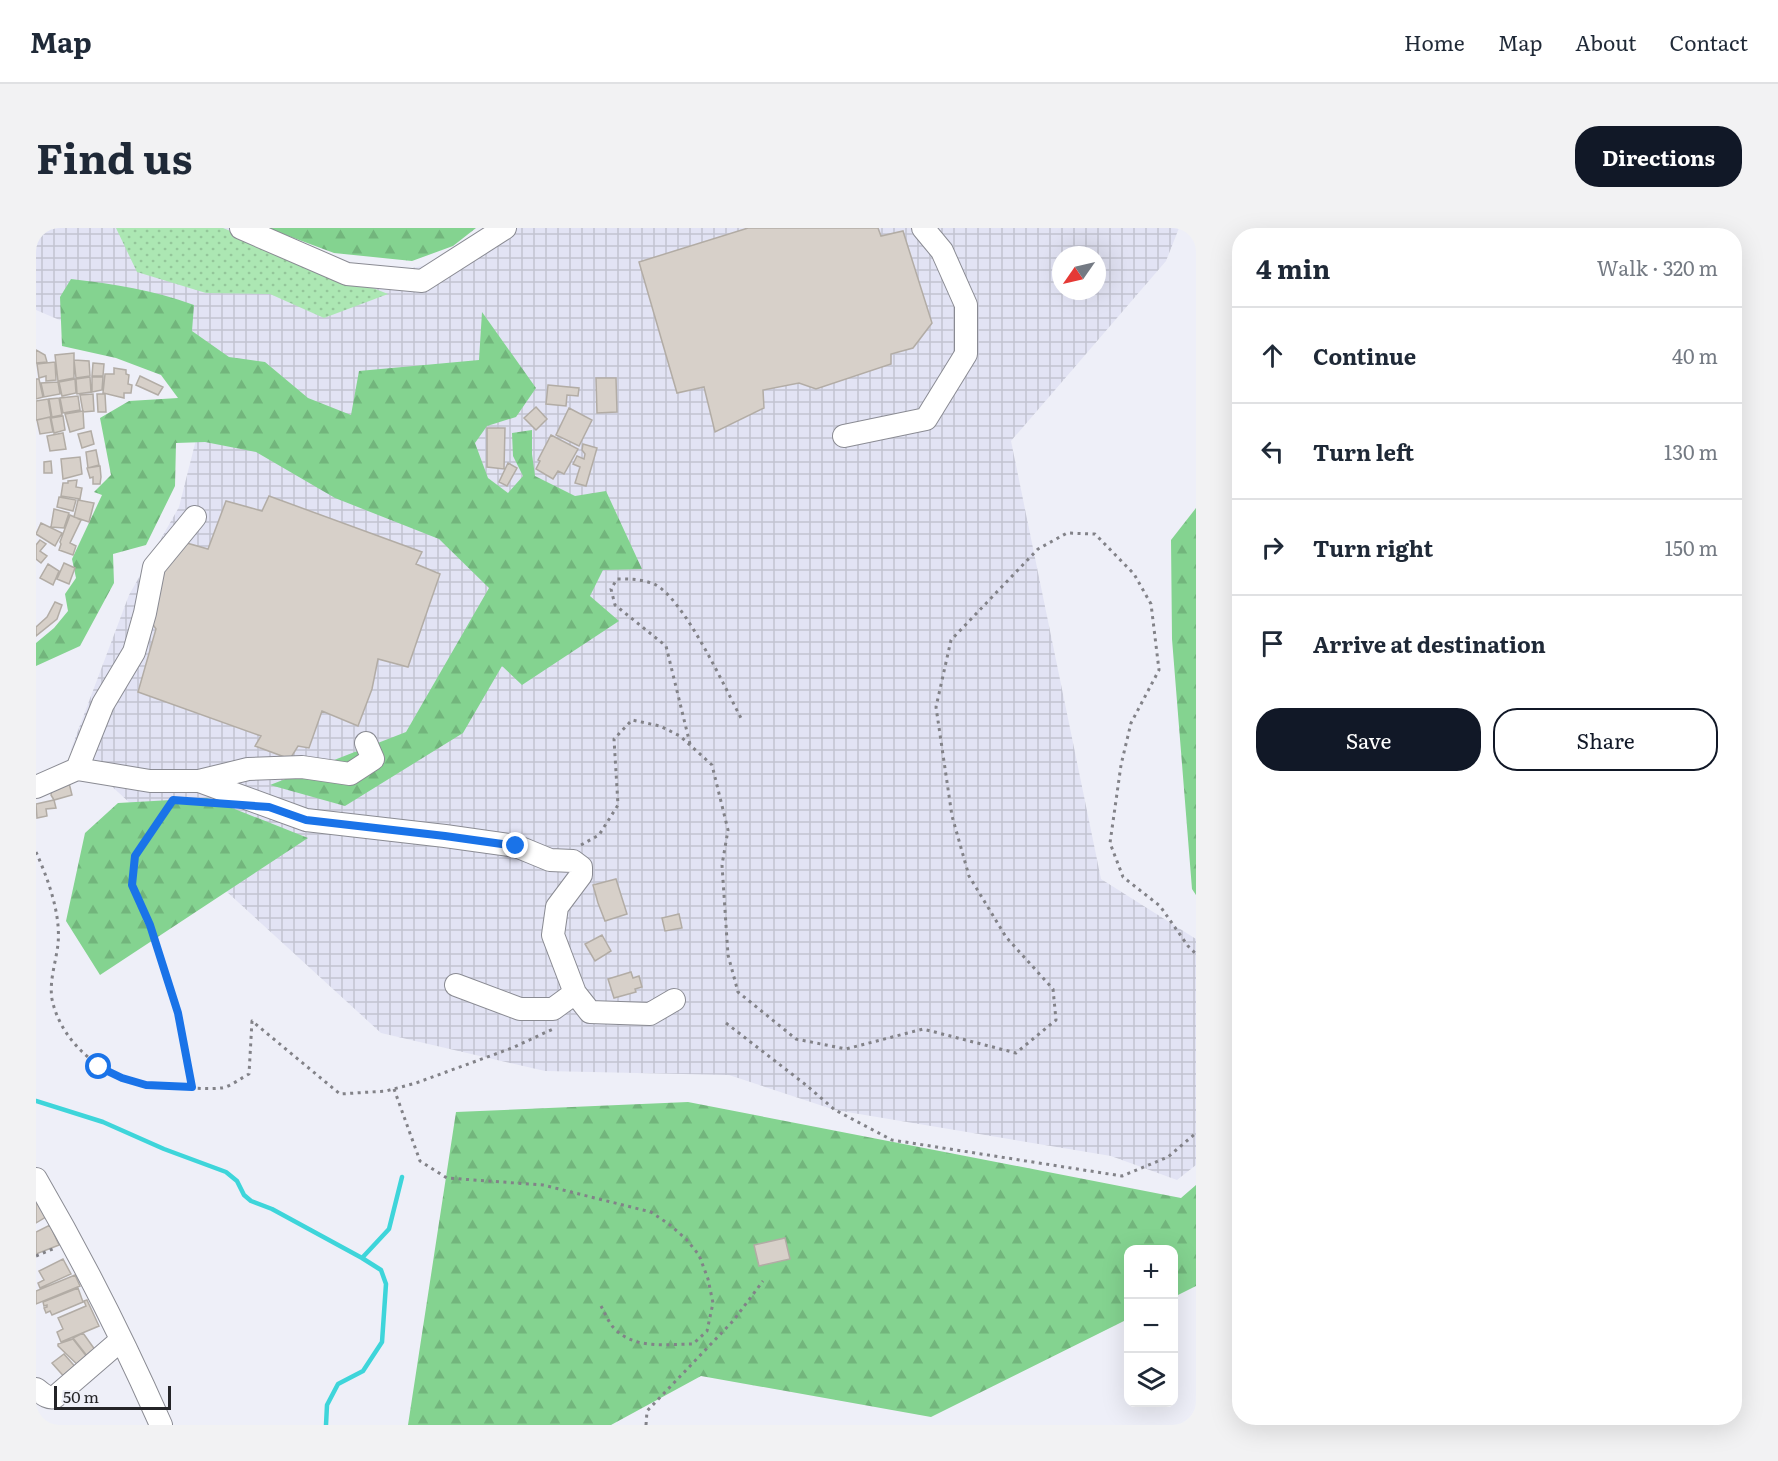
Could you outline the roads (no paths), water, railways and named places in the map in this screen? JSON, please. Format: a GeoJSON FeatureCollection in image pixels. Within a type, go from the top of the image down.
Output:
{"type":"FeatureCollection","features":[{"type":"Feature","properties":{"kind":"street"},"geometry":{"type":"LineString","coordinates":[[241,228],[347,274],[422,281],[505,228]]}},
{"type":"Feature","properties":{"kind":"street"},"geometry":{"type":"LineString","coordinates":[[844,436],[926,419],[966,354],[966,305],[942,251],[923,228]]}},
{"type":"Feature","properties":{"kind":"street"},"geometry":{"type":"LineString","coordinates":[[77,769],[103,704],[134,652],[154,567],[195,517]]}},
{"type":"Feature","properties":{"kind":"street"},"geometry":{"type":"LineString","coordinates":[[36,787],[77,769],[150,781],[200,781],[248,770],[302,767],[350,774],[373,759],[366,743]]}},
{"type":"Feature","properties":{"kind":"street"},"geometry":{"type":"LineString","coordinates":[[200,781],[306,820],[516,846],[550,860],[573,861],[581,867],[581,875],[557,907],[553,935],[575,993],[590,1012],[650,1014],[674,1000]]}},
{"type":"Feature","properties":{"kind":"street"},"geometry":{"type":"LineString","coordinates":[[456,985],[520,1009],[553,1010],[575,993]]}},
{"type":"Feature","properties":{"kind":"street"},"geometry":{"type":"LineString","coordinates":[[36,1179],[92,1281],[138,1372],[161,1425]]}},
{"type":"Feature","properties":{"kind":"street"},"geometry":{"type":"LineString","coordinates":[[36,1389],[46,1397],[54,1397],[121,1340]]}},
{"type":"Feature","properties":{"kind":"waterway"},"geometry":{"type":"LineString","coordinates":[[36,1101],[103,1122],[164,1149],[226,1172],[237,1181],[244,1195],[251,1201],[272,1209],[381,1270],[386,1284],[382,1342],[363,1371],[338,1384],[327,1405],[326,1425]]}},
{"type":"Feature","properties":{"kind":"waterway"},"geometry":{"type":"LineString","coordinates":[[362,1258],[389,1229],[402,1177]]}}]}
